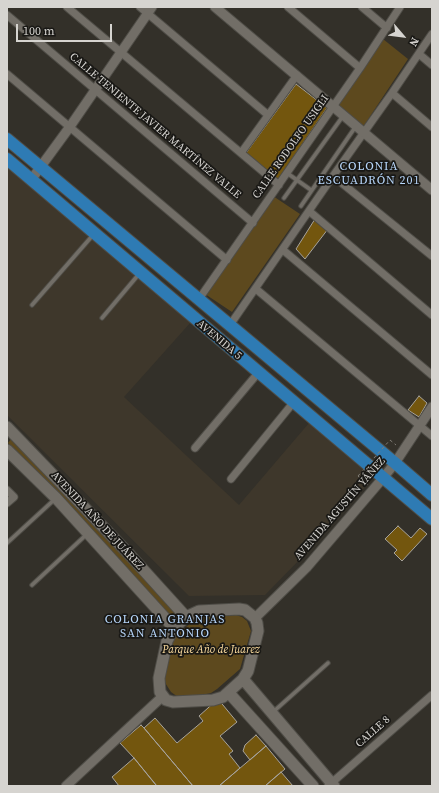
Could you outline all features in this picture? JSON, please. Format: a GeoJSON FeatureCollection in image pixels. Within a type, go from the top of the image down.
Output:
{"type":"FeatureCollection","features":[{"type":"Feature","properties":{"kind":"main road","name":"AVENIDA 5"},"geometry":{"type":"LineString","coordinates":[[7,139],[432,495]]}},
{"type":"Feature","properties":{"kind":"main road","name":"AVENIDA 5"},"geometry":{"type":"LineString","coordinates":[[7,159],[293,403],[432,519]]}},
{"type":"Feature","properties":{"kind":"main road","name":"AVENIDA AÑO DE JUÁREZ"},"geometry":{"type":"LineString","coordinates":[[9,432],[129,554],[186,617]]}},
{"type":"Feature","properties":{"kind":"main road","name":"AVENIDA AÑO DE JUÁREZ"},"geometry":{"type":"LineString","coordinates":[[7,450],[56,498],[174,628]]}},
{"type":"Feature","properties":{"kind":"main road"},"geometry":{"type":"LineString","coordinates":[[239,609],[245,610],[255,618],[258,631],[248,671],[243,679],[229,693],[223,697],[212,700],[173,702],[166,700],[160,692],[159,678],[167,641],[174,628],[186,617],[199,611],[239,609]]}},
{"type":"Feature","properties":{"kind":"main road"},"geometry":{"type":"LineString","coordinates":[[243,679],[331,785]]}},
{"type":"Feature","properties":{"kind":"main road"},"geometry":{"type":"LineString","coordinates":[[229,693],[313,786]]}},
{"type":"Feature","properties":{"kind":"street"},"geometry":{"type":"LineString","coordinates":[[67,7],[279,185]]}},
{"type":"Feature","properties":{"kind":"street"},"geometry":{"type":"LineString","coordinates":[[140,7],[150,10],[268,115]]}},
{"type":"Feature","properties":{"kind":"street"},"geometry":{"type":"LineString","coordinates":[[215,7],[432,190]]}},
{"type":"Feature","properties":{"kind":"street"},"geometry":{"type":"LineString","coordinates":[[288,7],[360,68]]}},
{"type":"Feature","properties":{"kind":"street"},"geometry":{"type":"LineString","coordinates":[[362,7],[387,28]]}},
{"type":"Feature","properties":{"kind":"street","name":"CALLE RODOLFO USIGLI"},"geometry":{"type":"LineString","coordinates":[[199,299],[360,68],[400,7]]}},
{"type":"Feature","properties":{"kind":"street"},"geometry":{"type":"LineString","coordinates":[[31,180],[69,128],[150,10]]}},
{"type":"Feature","properties":{"kind":"street","name":"CALLE TENIENTE JAVIER MARTÍNEZ VALLE"},"geometry":{"type":"LineString","coordinates":[[7,15],[253,223]]}},
{"type":"Feature","properties":{"kind":"street"},"geometry":{"type":"LineString","coordinates":[[230,325],[432,34]]}},
{"type":"Feature","properties":{"kind":"street"},"geometry":{"type":"LineString","coordinates":[[419,54],[432,65]]}},
{"type":"Feature","properties":{"kind":"street"},"geometry":{"type":"LineString","coordinates":[[7,74],[69,128],[227,260]]}},
{"type":"Feature","properties":{"kind":"street"},"geometry":{"type":"LineString","coordinates":[[241,153],[297,75]]}},
{"type":"Feature","properties":{"kind":"street"},"geometry":{"type":"LineString","coordinates":[[392,93],[432,127]]}},
{"type":"Feature","properties":{"kind":"street"},"geometry":{"type":"LineString","coordinates":[[333,176],[432,256]]}},
{"type":"Feature","properties":{"kind":"street"},"geometry":{"type":"LineString","coordinates":[[309,211],[432,315]]}},
{"type":"Feature","properties":{"kind":"street"},"geometry":{"type":"LineString","coordinates":[[283,250],[432,375]]}},
{"type":"Feature","properties":{"kind":"street"},"geometry":{"type":"LineString","coordinates":[[256,289],[432,436]]}},
{"type":"Feature","properties":{"kind":"street"},"geometry":{"type":"LineString","coordinates":[[195,448],[258,372]]}},
{"type":"Feature","properties":{"kind":"street"},"geometry":{"type":"LineString","coordinates":[[231,479],[293,403]]}},
{"type":"Feature","properties":{"kind":"street","name":"AVENIDA AGUSTÍN YÁÑEZ"},"geometry":{"type":"LineString","coordinates":[[255,618],[306,567],[383,478],[395,463],[432,407]]}},
{"type":"Feature","properties":{"kind":"street"},"geometry":{"type":"LineString","coordinates":[[7,490],[14,497],[7,503]]}},
{"type":"Feature","properties":{"kind":"street","name":"CALLE 8"},"geometry":{"type":"LineString","coordinates":[[331,785],[432,695]]}},
{"type":"Feature","properties":{"kind":"street"},"geometry":{"type":"LineString","coordinates":[[66,786],[163,696]]}},
{"type":"Feature","properties":{"kind":"lane"},"geometry":{"type":"LineString","coordinates":[[284,198],[343,116]]}},
{"type":"Feature","properties":{"kind":"lane"},"geometry":{"type":"LineString","coordinates":[[301,206],[356,126]]}},
{"type":"Feature","properties":{"kind":"lane"},"geometry":{"type":"LineString","coordinates":[[287,172],[311,190]]}},
{"type":"Feature","properties":{"kind":"lane"},"geometry":{"type":"LineString","coordinates":[[32,305],[94,233]]}},
{"type":"Feature","properties":{"kind":"lane"},"geometry":{"type":"LineString","coordinates":[[102,318],[140,273]]}},
{"type":"Feature","properties":{"kind":"lane"},"geometry":{"type":"LineString","coordinates":[[7,543],[56,498]]}},
{"type":"Feature","properties":{"kind":"lane"},"geometry":{"type":"LineString","coordinates":[[32,585],[88,534]]}},
{"type":"Feature","properties":{"kind":"lane"},"geometry":{"type":"LineString","coordinates":[[272,713],[328,663]]}},
{"type":"Feature","properties":{"kind":"path"},"geometry":{"type":"LineString","coordinates":[[370,487],[358,476],[390,440],[399,448]]}},
{"type":"Feature","properties":{"kind":"shaded area"},"geometry":{"type":"Polygon","coordinates":[[[7,166],[191,322],[124,397],[239,505],[309,423],[373,478],[307,552],[265,595],[189,596],[7,415],[7,166]]]}},
{"type":"Feature","properties":{"kind":"green space"},"geometry":{"type":"Polygon","coordinates":[[[383,39],[408,59],[363,127],[337,105],[383,39]]]}},
{"type":"Feature","properties":{"kind":"green space"},"geometry":{"type":"Polygon","coordinates":[[[273,196],[300,214],[232,312],[205,294],[273,196]]]}},
{"type":"Feature","properties":{"kind":"green space"},"geometry":{"type":"Polygon","coordinates":[[[11,439],[184,615],[173,626],[8,443],[11,439]]]}},
{"type":"Feature","properties":{"kind":"green space","name":"Parque Año de Juarez"},"geometry":{"type":"Polygon","coordinates":[[[236,615],[247,621],[251,631],[240,669],[211,693],[187,698],[178,697],[171,692],[164,681],[173,638],[199,616],[236,615]]]}},
{"type":"Feature","properties":{"kind":"building"},"geometry":{"type":"Polygon","coordinates":[[[296,84],[327,108],[278,180],[246,153],[296,84]]]}},
{"type":"Feature","properties":{"kind":"building"},"geometry":{"type":"Polygon","coordinates":[[[315,219],[328,229],[305,259],[296,249],[315,219]]]}},
{"type":"Feature","properties":{"kind":"building"},"geometry":{"type":"Polygon","coordinates":[[[419,396],[427,403],[419,417],[408,410],[419,396]]]}},
{"type":"Feature","properties":{"kind":"building"},"geometry":{"type":"Polygon","coordinates":[[[398,526],[411,538],[420,528],[427,534],[402,561],[394,553],[397,550],[385,539],[398,526]]]}},
{"type":"Feature","properties":{"kind":"building"},"geometry":{"type":"Polygon","coordinates":[[[218,699],[237,722],[220,736],[233,751],[229,754],[240,768],[219,786],[193,786],[144,728],[155,718],[177,743],[203,721],[199,716],[218,699]]]}},
{"type":"Feature","properties":{"kind":"building"},"geometry":{"type":"Polygon","coordinates":[[[141,725],[193,786],[157,786],[120,743],[141,725]]]}},
{"type":"Feature","properties":{"kind":"building"},"geometry":{"type":"Polygon","coordinates":[[[256,735],[266,746],[250,760],[243,751],[245,745],[256,735]]]}},
{"type":"Feature","properties":{"kind":"building"},"geometry":{"type":"Polygon","coordinates":[[[266,746],[285,769],[265,786],[219,786],[266,746]]]}},
{"type":"Feature","properties":{"kind":"building"},"geometry":{"type":"Polygon","coordinates":[[[134,758],[157,786],[119,786],[112,777],[134,758]]]}},
{"type":"Feature","properties":{"kind":"building"},"geometry":{"type":"Polygon","coordinates":[[[281,772],[293,786],[265,786],[281,772]]]}},
{"type":"Feature","properties":{"kind":"district","name":"COLONIA ESCUADRÓN 201"},"geometry":{"type":"Point","coordinates":[369,174]}},
{"type":"Feature","properties":{"kind":"district","name":"COLONIA GRANJAS SAN ANTONIO"},"geometry":{"type":"Point","coordinates":[165,627]}}]}
